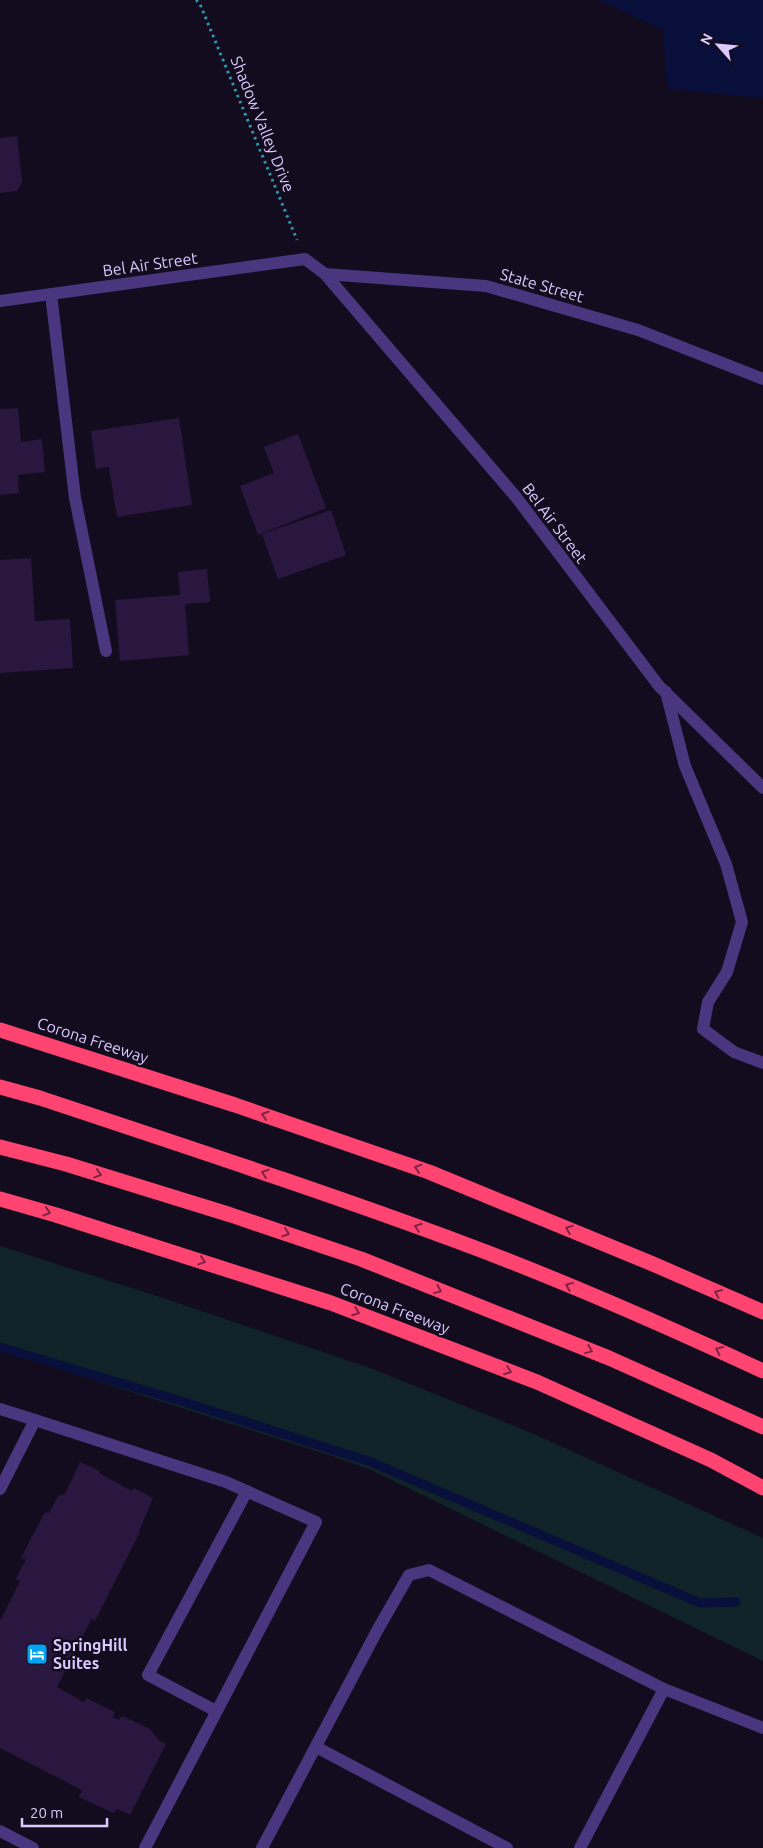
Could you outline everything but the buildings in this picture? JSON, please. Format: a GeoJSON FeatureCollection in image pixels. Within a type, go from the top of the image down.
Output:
{"type":"FeatureCollection","features":[{"type":"Feature","properties":{"kind":"highway","name":"Corona Freeway"},"geometry":{"type":"LineString","coordinates":[[0,1030],[235,1104],[429,1172],[653,1264],[763,1312]]}},
{"type":"Feature","properties":{"kind":"highway"},"geometry":{"type":"LineString","coordinates":[[0,1087],[40,1098],[328,1195],[472,1246],[644,1316],[763,1371]]}},
{"type":"Feature","properties":{"kind":"highway"},"geometry":{"type":"LineString","coordinates":[[0,1147],[66,1164],[222,1212],[361,1259],[609,1358],[763,1427]]}},
{"type":"Feature","properties":{"kind":"highway","name":"Corona Freeway"},"geometry":{"type":"LineString","coordinates":[[0,1199],[331,1302],[537,1382],[711,1460],[763,1488]]}},
{"type":"Feature","properties":{"kind":"street"},"geometry":{"type":"LineString","coordinates":[[305,259],[324,274]]}},
{"type":"Feature","properties":{"kind":"street","name":"Bel Air Street"},"geometry":{"type":"LineString","coordinates":[[0,301],[305,259]]}},
{"type":"Feature","properties":{"kind":"street","name":"Bel Air Street"},"geometry":{"type":"LineString","coordinates":[[324,274],[516,497],[659,686],[763,788]]}},
{"type":"Feature","properties":{"kind":"street","name":"State Street"},"geometry":{"type":"LineString","coordinates":[[324,274],[486,286],[638,330],[763,380]]}},
{"type":"Feature","properties":{"kind":"street"},"geometry":{"type":"LineString","coordinates":[[51,294],[75,498],[106,651]]}},
{"type":"Feature","properties":{"kind":"street"},"geometry":{"type":"LineString","coordinates":[[666,692],[685,766],[726,864],[742,922],[727,972],[708,1002],[703,1029],[734,1052],[763,1063]]}},
{"type":"Feature","properties":{"kind":"street"},"geometry":{"type":"LineString","coordinates":[[0,1409],[226,1482],[316,1522],[145,1848]]}},
{"type":"Feature","properties":{"kind":"street"},"geometry":{"type":"LineString","coordinates":[[0,1489],[35,1420]]}},
{"type":"Feature","properties":{"kind":"street"},"geometry":{"type":"LineString","coordinates":[[216,1712],[148,1675],[247,1491]]}},
{"type":"Feature","properties":{"kind":"street"},"geometry":{"type":"LineString","coordinates":[[262,1848],[409,1576],[429,1570],[664,1689],[763,1728]]}},
{"type":"Feature","properties":{"kind":"street"},"geometry":{"type":"LineString","coordinates":[[580,1848],[664,1689]]}},
{"type":"Feature","properties":{"kind":"street"},"geometry":{"type":"LineString","coordinates":[[316,1747],[507,1848]]}},
{"type":"Feature","properties":{"kind":"street"},"geometry":{"type":"LineString","coordinates":[[0,1831],[33,1848]]}},
{"type":"Feature","properties":{"kind":"path","name":"Shadow Valley Drive"},"geometry":{"type":"LineString","coordinates":[[196,0],[200,4],[305,259]]}},
{"type":"Feature","properties":{"kind":"green space"},"geometry":{"type":"Polygon","coordinates":[[[0,1246],[163,1298],[370,1368],[534,1434],[763,1538],[763,1661],[369,1469],[0,1350],[0,1246]]]}},
{"type":"Feature","properties":{"kind":"shaded area"},"geometry":{"type":"Polygon","coordinates":[[[598,0],[763,0],[763,98],[667,89],[663,30],[598,0]]]}},
{"type":"Feature","properties":{"kind":"waterway"},"geometry":{"type":"LineString","coordinates":[[0,1347],[181,1401],[371,1462],[700,1603],[736,1602]]}},
{"type":"Feature","properties":{"kind":"place","name":"SpringHill Suites"},"geometry":{"type":"Point","coordinates":[37,1654]}}]}
